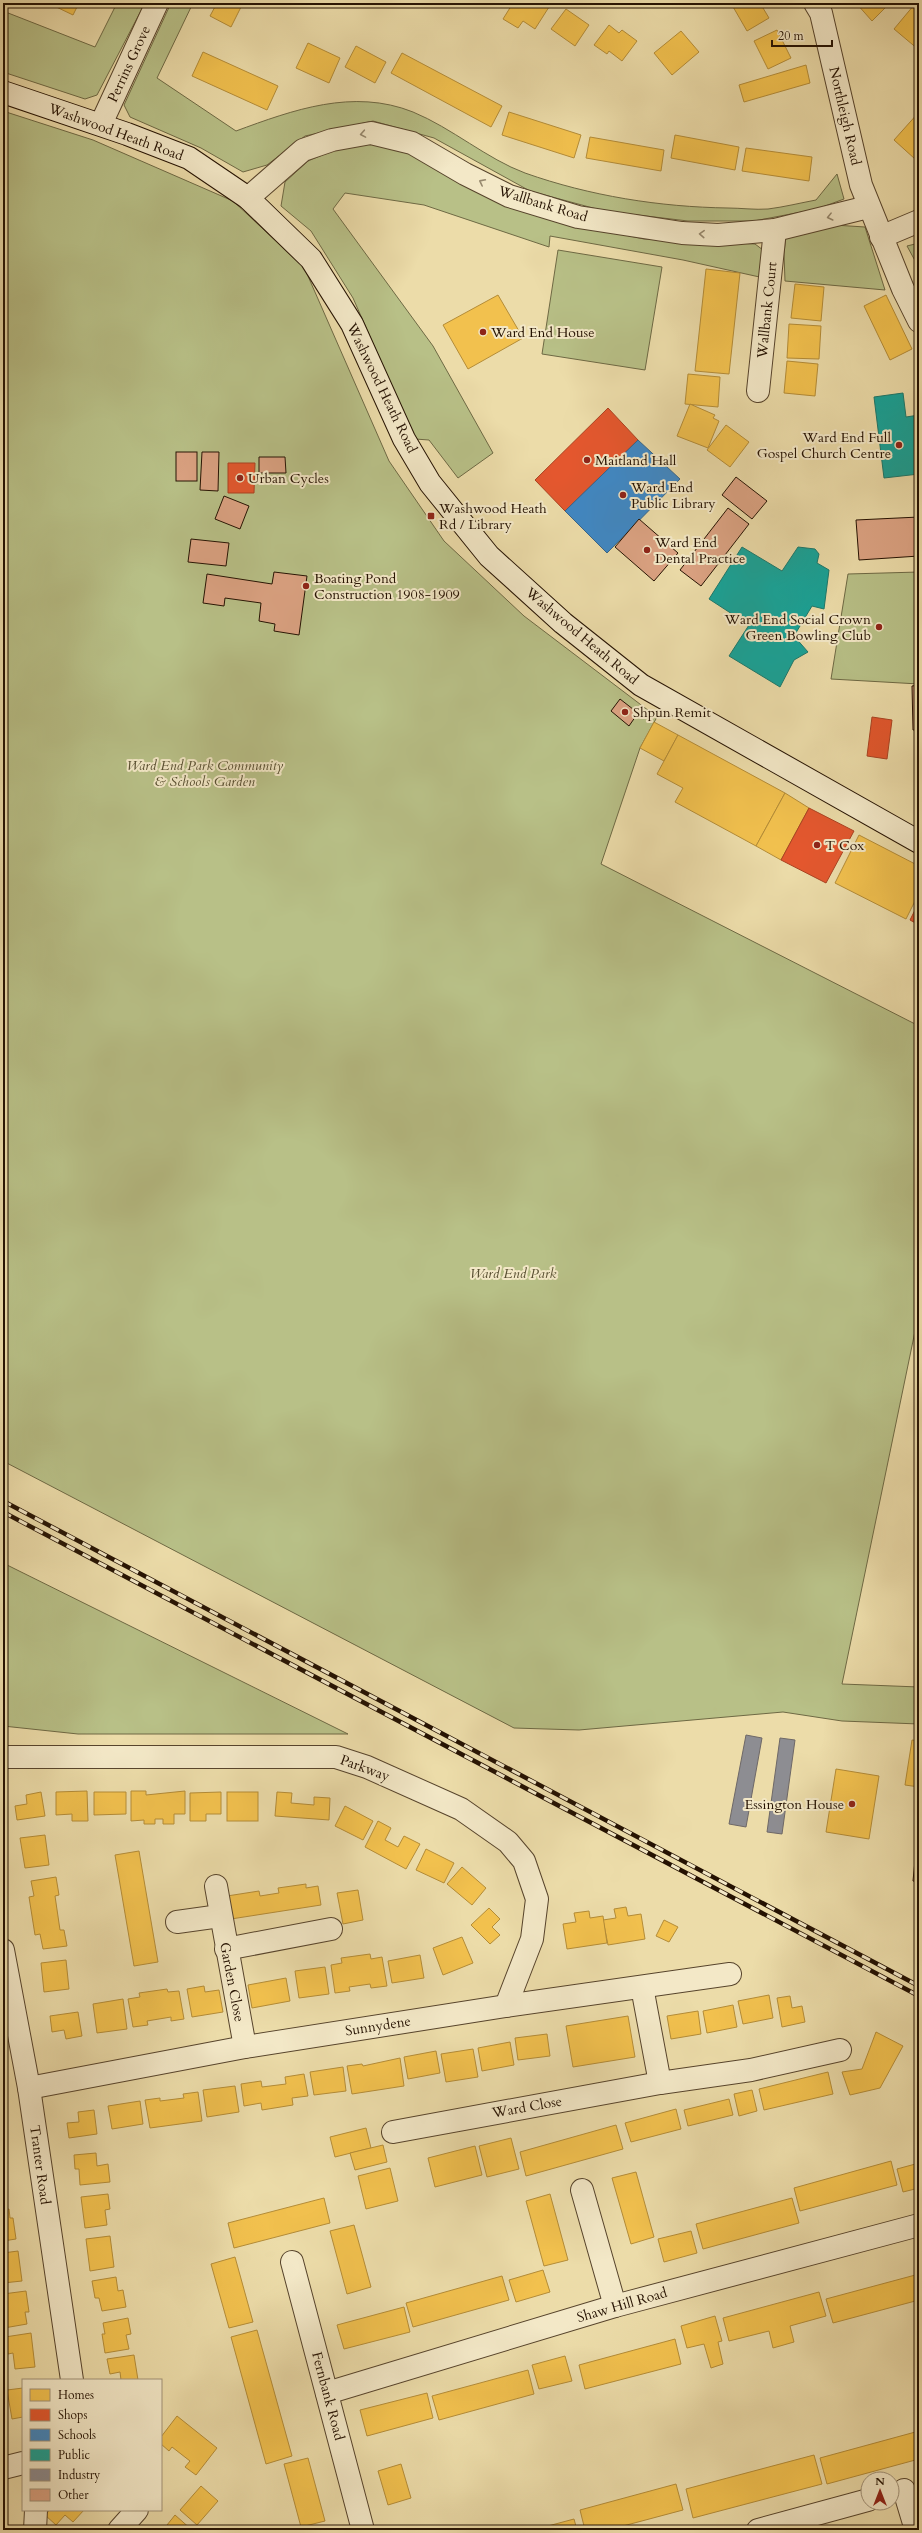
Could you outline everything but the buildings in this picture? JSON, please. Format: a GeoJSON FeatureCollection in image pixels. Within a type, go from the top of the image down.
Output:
{"type":"FeatureCollection","features":[{"type":"Feature","properties":{"kind":"street","name":"Perrins Grove"},"geometry":{"type":"LineString","coordinates":[[101,124],[157,3]]}},
{"type":"Feature","properties":{"kind":"street","name":"Northleigh Road"},"geometry":{"type":"LineString","coordinates":[[815,3],[821,13],[861,185],[868,207],[919,321]]}},
{"type":"Feature","properties":{"kind":"street","name":"Washwood Heath Road"},"geometry":{"type":"LineString","coordinates":[[3,92],[101,124],[189,158],[248,198],[311,259],[352,324],[404,439],[430,483],[489,556],[563,623],[641,685],[919,842]]}},
{"type":"Feature","properties":{"kind":"street","name":"Wallbank Road"},"geometry":{"type":"LineString","coordinates":[[248,198],[303,150],[332,140],[371,133],[412,142],[465,174],[509,196],[578,217],[682,233],[718,235],[775,230],[868,207]]}},
{"type":"Feature","properties":{"kind":"street"},"geometry":{"type":"LineString","coordinates":[[881,237],[919,221]]}},
{"type":"Feature","properties":{"kind":"street","name":"Wallbank Court"},"geometry":{"type":"LineString","coordinates":[[758,390],[775,230]]}},
{"type":"Feature","properties":{"kind":"street","name":"Parkway"},"geometry":{"type":"LineString","coordinates":[[3,1757],[336,1757],[396,1779],[461,1809],[508,1842],[524,1861],[537,1899],[532,1940],[506,2006]]}},
{"type":"Feature","properties":{"kind":"street","name":"Garden Close"},"geometry":{"type":"LineString","coordinates":[[216,1886],[220,1916],[245,2047]]}},
{"type":"Feature","properties":{"kind":"street"},"geometry":{"type":"LineString","coordinates":[[177,1922],[220,1916]]}},
{"type":"Feature","properties":{"kind":"street"},"geometry":{"type":"LineString","coordinates":[[226,1949],[331,1929]]}},
{"type":"Feature","properties":{"kind":"street","name":"Tranter Road"},"geometry":{"type":"LineString","coordinates":[[3,1950],[6,1989],[29,2088],[72,2379]]}},
{"type":"Feature","properties":{"kind":"street","name":"Sunnydene"},"geometry":{"type":"LineString","coordinates":[[29,2088],[245,2047],[506,2006],[730,1974]]}},
{"type":"Feature","properties":{"kind":"street"},"geometry":{"type":"LineString","coordinates":[[642,1987],[660,2083]]}},
{"type":"Feature","properties":{"kind":"street","name":"Ward Close"},"geometry":{"type":"LineString","coordinates":[[393,2132],[660,2083],[751,2070],[840,2050]]}},
{"type":"Feature","properties":{"kind":"street"},"geometry":{"type":"LineString","coordinates":[[582,2190],[615,2306]]}},
{"type":"Feature","properties":{"kind":"street","name":"Shaw Hill Road"},"geometry":{"type":"LineString","coordinates":[[327,2393],[615,2306],[919,2225]]}},
{"type":"Feature","properties":{"kind":"street","name":"Fernbank Road"},"geometry":{"type":"LineString","coordinates":[[292,2262],[363,2530]]}},
{"type":"Feature","properties":{"kind":"street"},"geometry":{"type":"LineString","coordinates":[[3,2468],[22,2463]]}},
{"type":"Feature","properties":{"kind":"street"},"geometry":{"type":"LineString","coordinates":[[905,2490],[916,2530]]}},
{"type":"Feature","properties":{"kind":"street"},"geometry":{"type":"LineString","coordinates":[[758,2530],[860,2502]]}},
{"type":"Feature","properties":{"kind":"street"},"geometry":{"type":"LineString","coordinates":[[35,2530],[36,2511]]}},
{"type":"Feature","properties":{"kind":"street"},"geometry":{"type":"LineString","coordinates":[[119,2530],[136,2511]]}},
{"type":"Feature","properties":{"kind":"green space"},"geometry":{"type":"Polygon","coordinates":[[[117,3],[145,3],[97,95],[85,99],[3,72],[3,11],[95,47],[117,3]]]}},
{"type":"Feature","properties":{"kind":"green space"},"geometry":{"type":"Polygon","coordinates":[[[171,3],[193,3],[157,78],[236,131],[301,109],[346,102],[368,102],[391,105],[413,112],[442,126],[497,160],[525,173],[600,194],[651,203],[702,207],[768,209],[816,200],[837,174],[844,199],[817,209],[754,221],[688,221],[604,211],[530,191],[434,138],[373,121],[305,136],[267,165],[243,172],[201,148],[130,117],[124,105],[171,3]]]}},
{"type":"Feature","properties":{"kind":"green space","name":"Ward End Park"},"geometry":{"type":"Polygon","coordinates":[[[3,111],[93,140],[233,201],[304,267],[389,461],[444,541],[524,616],[657,717],[640,748],[601,864],[919,1026],[919,1312],[842,1684],[919,1687],[919,1724],[842,1721],[783,1712],[579,1730],[514,1728],[3,1461],[3,111]]]}},
{"type":"Feature","properties":{"kind":"green space"},"geometry":{"type":"Polygon","coordinates":[[[386,144],[418,155],[551,219],[644,239],[755,244],[763,250],[764,278],[683,260],[550,236],[549,247],[424,205],[345,193],[333,209],[433,346],[493,453],[458,478],[429,440],[415,439],[353,298],[311,231],[281,206],[285,182],[308,161],[346,145],[386,144]]]}},
{"type":"Feature","properties":{"kind":"green space"},"geometry":{"type":"Polygon","coordinates":[[[834,225],[865,227],[885,290],[785,281],[784,254],[786,235],[834,225]]]}},
{"type":"Feature","properties":{"kind":"green space"},"geometry":{"type":"Polygon","coordinates":[[[919,243],[919,268],[907,246],[919,243]]]}},
{"type":"Feature","properties":{"kind":"green space"},"geometry":{"type":"Polygon","coordinates":[[[558,250],[662,267],[645,370],[542,354],[558,250]]]}},
{"type":"Feature","properties":{"kind":"green space","name":"Ward End Social Crown Green Bowling Club"},"geometry":{"type":"Polygon","coordinates":[[[919,572],[919,684],[831,679],[848,574],[919,572]]]}},
{"type":"Feature","properties":{"kind":"green space"},"geometry":{"type":"Polygon","coordinates":[[[3,1563],[348,1734],[78,1734],[3,1726],[3,1563]]]}},
{"type":"Feature","properties":{"kind":"railway"},"geometry":{"type":"LineString","coordinates":[[3,1501],[919,1986]]}},
{"type":"Feature","properties":{"kind":"railway"},"geometry":{"type":"LineString","coordinates":[[3,1512],[919,1996]]}},
{"type":"Feature","properties":{"kind":"place","name":"Ward End House"},"geometry":{"type":"Point","coordinates":[483,332]}},
{"type":"Feature","properties":{"kind":"place","name":"Ward End Full Gospel Church Centre"},"geometry":{"type":"Point","coordinates":[899,445]}},
{"type":"Feature","properties":{"kind":"place","name":"Maitland Hall"},"geometry":{"type":"Point","coordinates":[587,460]}},
{"type":"Feature","properties":{"kind":"place","name":"Urban Cycles"},"geometry":{"type":"Point","coordinates":[240,478]}},
{"type":"Feature","properties":{"kind":"place","name":"Ward End Public Library"},"geometry":{"type":"Point","coordinates":[623,495]}},
{"type":"Feature","properties":{"kind":"place","name":"Washwood Heath Rd / Library"},"geometry":{"type":"Point","coordinates":[431,516]}},
{"type":"Feature","properties":{"kind":"place","name":"Ward End Dental Practice"},"geometry":{"type":"Point","coordinates":[647,550]}},
{"type":"Feature","properties":{"kind":"place","name":"Boating Pond Construction 1908-1909"},"geometry":{"type":"Point","coordinates":[306,586]}},
{"type":"Feature","properties":{"kind":"place","name":"Ward End Social Crown Green Bowling Club"},"geometry":{"type":"Point","coordinates":[879,627]}},
{"type":"Feature","properties":{"kind":"place","name":"Shpun Remit"},"geometry":{"type":"Point","coordinates":[625,712]}},
{"type":"Feature","properties":{"kind":"place","name":"T Cox"},"geometry":{"type":"Point","coordinates":[817,845]}},
{"type":"Feature","properties":{"kind":"place","name":"Essington House"},"geometry":{"type":"Point","coordinates":[852,1804]}},
{"type":"Feature","properties":{"kind":"park label","name":"Ward End Park Community & Schools Garden"},"geometry":{"type":"Point","coordinates":[205,774]}}]}
